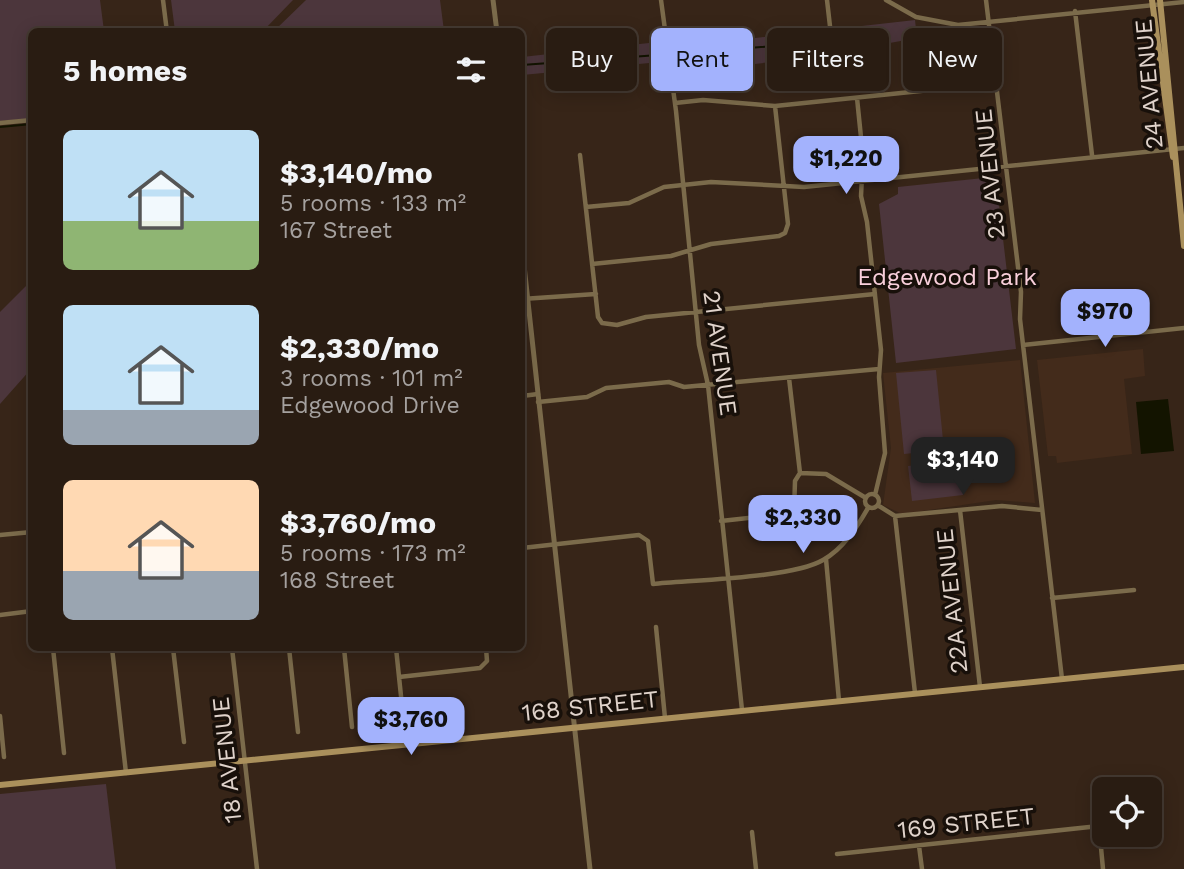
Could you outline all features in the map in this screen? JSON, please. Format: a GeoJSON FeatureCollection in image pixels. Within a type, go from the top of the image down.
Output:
{"type":"FeatureCollection","features":[{"type":"Feature","properties":{"kind":"main road","name":"24 AVENUE"},"geometry":{"type":"LineString","coordinates":[[1160,2],[1173,149]]}},
{"type":"Feature","properties":{"kind":"main road","name":"24 AVENUE"},"geometry":{"type":"LineString","coordinates":[[1152,3],[1184,246]]}},
{"type":"Feature","properties":{"kind":"main road","name":"168 STREET"},"geometry":{"type":"LineString","coordinates":[[0,785],[1184,667]]}},
{"type":"Feature","properties":{"kind":"street"},"geometry":{"type":"LineString","coordinates":[[163,0],[166,28]]}},
{"type":"Feature","properties":{"kind":"street"},"geometry":{"type":"LineString","coordinates":[[493,0],[496,28]]}},
{"type":"Feature","properties":{"kind":"street","name":"21 AVENUE"},"geometry":{"type":"LineString","coordinates":[[661,0],[675,103],[696,312],[708,385],[742,710]]}},
{"type":"Feature","properties":{"kind":"street"},"geometry":{"type":"LineString","coordinates":[[827,0],[830,28]]}},
{"type":"Feature","properties":{"kind":"street"},"geometry":{"type":"LineString","coordinates":[[886,0],[903,12],[926,20],[958,24],[1160,2],[1184,2]]}},
{"type":"Feature","properties":{"kind":"street","name":"23 AVENUE"},"geometry":{"type":"LineString","coordinates":[[986,0],[991,28]]}},
{"type":"Feature","properties":{"kind":"street"},"geometry":{"type":"LineString","coordinates":[[1075,11],[1092,155]]}},
{"type":"Feature","properties":{"kind":"street"},"geometry":{"type":"LineString","coordinates":[[675,103],[703,100],[775,106],[923,91]]}},
{"type":"Feature","properties":{"kind":"street","name":"23 AVENUE"},"geometry":{"type":"LineString","coordinates":[[999,91],[1021,292],[1020,319],[1062,679]]}},
{"type":"Feature","properties":{"kind":"street"},"geometry":{"type":"LineString","coordinates":[[857,98],[863,157],[861,181],[881,350],[879,369],[885,453],[875,495]]}},
{"type":"Feature","properties":{"kind":"street"},"geometry":{"type":"LineString","coordinates":[[592,264],[671,257],[710,244],[785,233],[788,224],[775,106]]}},
{"type":"Feature","properties":{"kind":"street"},"geometry":{"type":"LineString","coordinates":[[0,124],[28,120]]}},
{"type":"Feature","properties":{"kind":"street"},"geometry":{"type":"LineString","coordinates":[[586,207],[629,203],[664,187],[682,185],[730,181],[804,187],[1092,155],[1184,148]]}},
{"type":"Feature","properties":{"kind":"street"},"geometry":{"type":"LineString","coordinates":[[580,155],[592,264],[602,323],[617,325],[646,317],[875,294]]}},
{"type":"Feature","properties":{"kind":"street"},"geometry":{"type":"LineString","coordinates":[[525,299],[596,294]]}},
{"type":"Feature","properties":{"kind":"street"},"geometry":{"type":"LineString","coordinates":[[525,306],[538,394],[590,869]]}},
{"type":"Feature","properties":{"kind":"street"},"geometry":{"type":"LineString","coordinates":[[1023,345],[1184,328]]}},
{"type":"Feature","properties":{"kind":"street"},"geometry":{"type":"LineString","coordinates":[[538,402],[587,397],[606,387],[668,382],[684,387],[879,369]]}},
{"type":"Feature","properties":{"kind":"street"},"geometry":{"type":"LineString","coordinates":[[721,521],[794,513],[795,481],[800,473],[789,378]]}},
{"type":"Feature","properties":{"kind":"street"},"geometry":{"type":"LineString","coordinates":[[525,396],[538,394]]}},
{"type":"Feature","properties":{"kind":"street"},"geometry":{"type":"LineString","coordinates":[[800,473],[826,474],[866,498],[868,508]]}},
{"type":"Feature","properties":{"kind":"street"},"geometry":{"type":"LineString","coordinates":[[866,498],[875,495]]}},
{"type":"Feature","properties":{"kind":"street"},"geometry":{"type":"LineString","coordinates":[[875,495],[879,498],[878,506]]}},
{"type":"Feature","properties":{"kind":"street"},"geometry":{"type":"LineString","coordinates":[[525,548],[639,535],[648,541],[653,584],[796,569],[826,559],[848,538],[868,508],[878,506],[895,516],[1002,506],[1042,510]]}},
{"type":"Feature","properties":{"kind":"street","name":"22A AVENUE"},"geometry":{"type":"LineString","coordinates":[[960,510],[980,687]]}},
{"type":"Feature","properties":{"kind":"street"},"geometry":{"type":"LineString","coordinates":[[895,516],[915,693]]}},
{"type":"Feature","properties":{"kind":"street"},"geometry":{"type":"LineString","coordinates":[[0,536],[28,532]]}},
{"type":"Feature","properties":{"kind":"street"},"geometry":{"type":"LineString","coordinates":[[826,559],[839,701]]}},
{"type":"Feature","properties":{"kind":"street"},"geometry":{"type":"LineString","coordinates":[[1052,598],[1134,590]]}},
{"type":"Feature","properties":{"kind":"street"},"geometry":{"type":"LineString","coordinates":[[0,615],[28,612]]}},
{"type":"Feature","properties":{"kind":"street"},"geometry":{"type":"LineString","coordinates":[[656,627],[665,718]]}},
{"type":"Feature","properties":{"kind":"street"},"geometry":{"type":"LineString","coordinates":[[53,651],[64,753]]}},
{"type":"Feature","properties":{"kind":"street"},"geometry":{"type":"LineString","coordinates":[[112,651],[125,773]]}},
{"type":"Feature","properties":{"kind":"street"},"geometry":{"type":"LineString","coordinates":[[173,651],[184,742]]}},
{"type":"Feature","properties":{"kind":"street","name":"18 AVENUE"},"geometry":{"type":"LineString","coordinates":[[232,651],[257,869]]}},
{"type":"Feature","properties":{"kind":"street"},"geometry":{"type":"LineString","coordinates":[[289,651],[298,732]]}},
{"type":"Feature","properties":{"kind":"street"},"geometry":{"type":"LineString","coordinates":[[344,651],[352,726]]}},
{"type":"Feature","properties":{"kind":"street"},"geometry":{"type":"LineString","coordinates":[[396,651],[406,744]]}},
{"type":"Feature","properties":{"kind":"street"},"geometry":{"type":"LineString","coordinates":[[399,677],[478,668],[485,664],[486,651]]}},
{"type":"Feature","properties":{"kind":"street"},"geometry":{"type":"LineString","coordinates":[[0,716],[4,757]]}},
{"type":"Feature","properties":{"kind":"street","name":"169 STREET"},"geometry":{"type":"LineString","coordinates":[[837,854],[1099,826],[1103,869]]}},
{"type":"Feature","properties":{"kind":"street"},"geometry":{"type":"LineString","coordinates":[[752,832],[756,869]]}},
{"type":"Feature","properties":{"kind":"street"},"geometry":{"type":"LineString","coordinates":[[919,846],[922,869]]}},
{"type":"Feature","properties":{"kind":"shaded area"},"geometry":{"type":"Polygon","coordinates":[[[1143,349],[1145,376],[1124,379],[1132,454],[1057,463],[1056,456],[1048,456],[1037,360],[1143,349]]]}},
{"type":"Feature","properties":{"kind":"shaded area"},"geometry":{"type":"Polygon","coordinates":[[[1020,360],[1035,503],[996,500],[902,514],[883,505],[891,448],[883,373],[1020,360]]]}},
{"type":"Feature","properties":{"kind":"shaded area"},"geometry":{"type":"Polygon","coordinates":[[[1168,399],[1174,451],[1141,454],[1136,402],[1168,399]]]}},
{"type":"Feature","properties":{"kind":"green space"},"geometry":{"type":"Polygon","coordinates":[[[0,0],[100,0],[104,28],[28,28],[28,119],[0,121],[0,0]]]}},
{"type":"Feature","properties":{"kind":"green space"},"geometry":{"type":"Polygon","coordinates":[[[171,0],[293,0],[266,28],[175,28],[171,0]]]}},
{"type":"Feature","properties":{"kind":"green space"},"geometry":{"type":"Polygon","coordinates":[[[306,0],[440,0],[444,28],[277,28],[306,0]]]}},
{"type":"Feature","properties":{"kind":"green space"},"geometry":{"type":"Polygon","coordinates":[[[915,20],[916,28],[903,28],[903,41],[889,43],[889,28],[844,28],[915,20]]]}},
{"type":"Feature","properties":{"kind":"green space"},"geometry":{"type":"Polygon","coordinates":[[[767,37],[767,63],[753,64],[753,38],[767,37]]]}},
{"type":"Feature","properties":{"kind":"green space"},"geometry":{"type":"Polygon","coordinates":[[[651,43],[651,63],[637,64],[637,44],[651,43]]]}},
{"type":"Feature","properties":{"kind":"green space"},"geometry":{"type":"Polygon","coordinates":[[[546,54],[546,73],[525,75],[525,57],[546,54]]]}},
{"type":"Feature","properties":{"kind":"green space","name":"Edgewood Park"},"geometry":{"type":"Polygon","coordinates":[[[993,177],[996,179],[1016,349],[896,363],[879,204],[898,194],[898,187],[993,177]]]}},
{"type":"Feature","properties":{"kind":"green space"},"geometry":{"type":"Polygon","coordinates":[[[28,284],[28,372],[0,404],[0,312],[28,284]]]}},
{"type":"Feature","properties":{"kind":"green space"},"geometry":{"type":"Polygon","coordinates":[[[936,370],[944,450],[904,454],[896,373],[936,370]]]}},
{"type":"Feature","properties":{"kind":"green space"},"geometry":{"type":"Polygon","coordinates":[[[959,460],[963,495],[912,501],[908,466],[959,460]]]}},
{"type":"Feature","properties":{"kind":"green space"},"geometry":{"type":"Polygon","coordinates":[[[106,784],[116,869],[0,869],[0,794],[106,784]]]}},
{"type":"Feature","properties":{"kind":"waterway"},"geometry":{"type":"LineString","coordinates":[[753,48],[767,47]]}},
{"type":"Feature","properties":{"kind":"waterway"},"geometry":{"type":"LineString","coordinates":[[525,65],[651,56]]}},
{"type":"Feature","properties":{"kind":"waterway"},"geometry":{"type":"LineString","coordinates":[[0,127],[28,124]]}}]}
